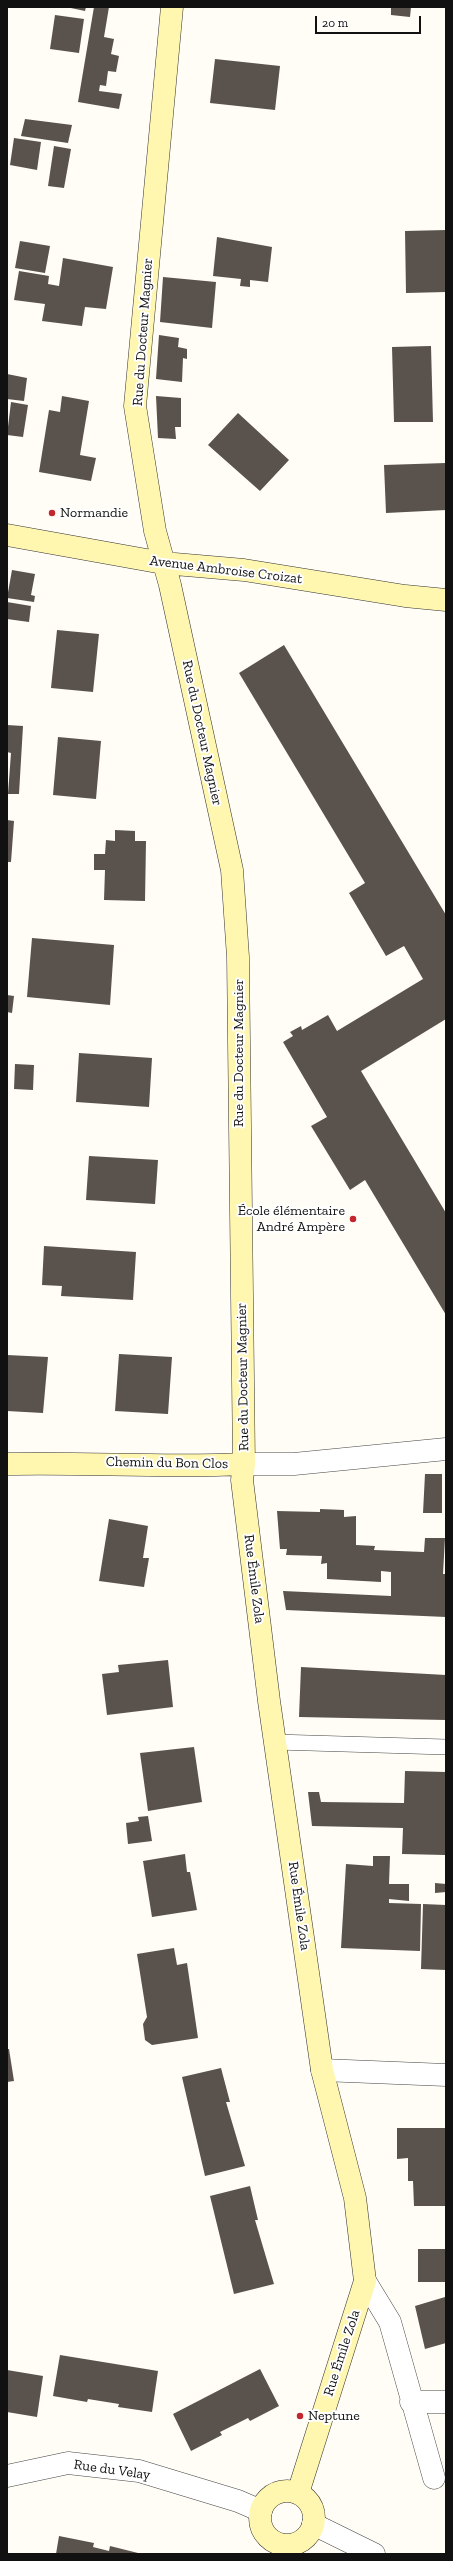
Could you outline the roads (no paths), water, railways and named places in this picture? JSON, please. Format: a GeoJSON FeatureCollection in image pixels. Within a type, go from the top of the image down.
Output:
{"type":"FeatureCollection","features":[{"type":"Feature","properties":{"kind":"street","name":"Rue du Docteur Magnier"},"geometry":{"type":"LineString","coordinates":[[172,7],[135,406],[155,530],[170,585],[232,870],[238,957],[244,1464]]}},
{"type":"Feature","properties":{"kind":"street","name":"Avenue Ambroise Croizat"},"geometry":{"type":"LineString","coordinates":[[7,535],[163,563],[244,570],[405,596],[446,600]]}},
{"type":"Feature","properties":{"kind":"street","name":"Chemin du Bon Clos"},"geometry":{"type":"LineString","coordinates":[[7,1464],[84,1462],[198,1466],[294,1464],[446,1449]]}},
{"type":"Feature","properties":{"kind":"street","name":"Rue Émile Zola"},"geometry":{"type":"LineString","coordinates":[[244,1464],[242,1480],[275,1742],[322,2070],[355,2198],[365,2281],[298,2493]]}},
{"type":"Feature","properties":{"kind":"street"},"geometry":{"type":"LineString","coordinates":[[322,2070],[446,2075]]}},
{"type":"Feature","properties":{"kind":"street","name":"Rue Émile Zola"},"geometry":{"type":"LineString","coordinates":[[365,2281],[390,2322],[411,2402],[434,2478]]}},
{"type":"Feature","properties":{"kind":"street"},"geometry":{"type":"LineString","coordinates":[[411,2402],[446,2402]]}},
{"type":"Feature","properties":{"kind":"street","name":"Rue du Velay"},"geometry":{"type":"LineString","coordinates":[[7,2476],[68,2463],[139,2471],[238,2501],[261,2511]]}},
{"type":"Feature","properties":{"kind":"street"},"geometry":{"type":"LineString","coordinates":[[288,2491],[298,2493],[311,2506],[313,2524],[304,2539],[278,2549],[264,2531],[260,2519],[261,2511],[265,2502],[276,2494],[288,2491]]}},
{"type":"Feature","properties":{"kind":"street"},"geometry":{"type":"LineString","coordinates":[[313,2524],[374,2554]]}},
{"type":"Feature","properties":{"kind":"lane"},"geometry":{"type":"LineString","coordinates":[[275,1742],[446,1747]]}},
{"type":"Feature","properties":{"kind":"place","name":"Normandie"},"geometry":{"type":"Point","coordinates":[52,513]}},
{"type":"Feature","properties":{"kind":"place","name":"École élémentaire André Ampère"},"geometry":{"type":"Point","coordinates":[353,1219]}},
{"type":"Feature","properties":{"kind":"place","name":"Neptune"},"geometry":{"type":"Point","coordinates":[300,2416]}}]}
